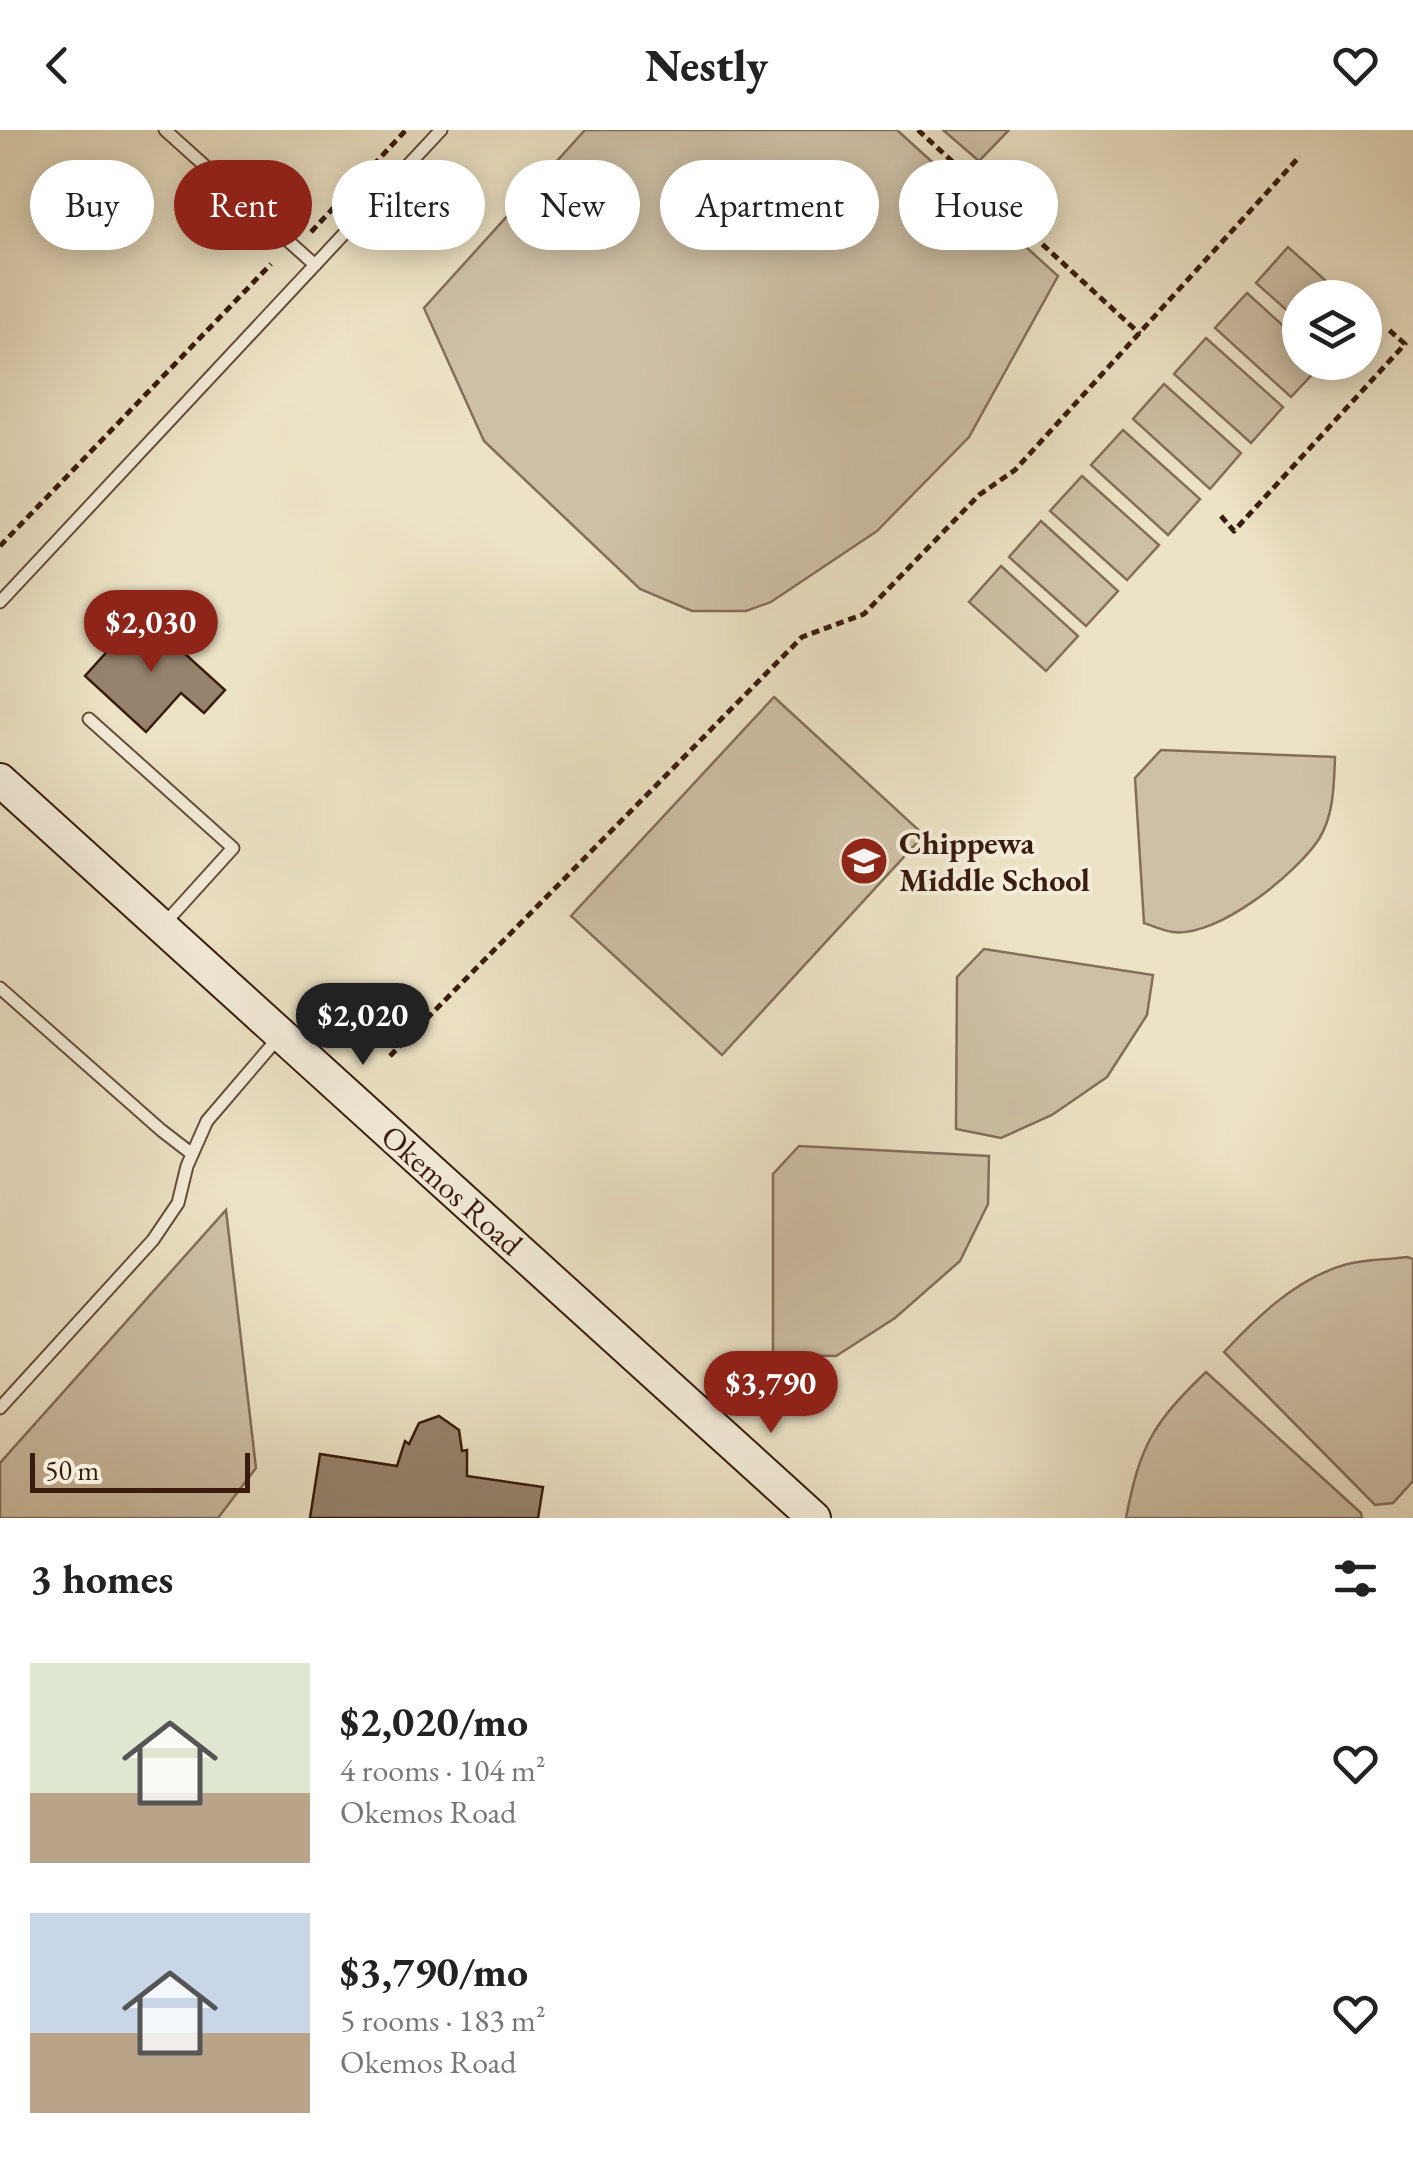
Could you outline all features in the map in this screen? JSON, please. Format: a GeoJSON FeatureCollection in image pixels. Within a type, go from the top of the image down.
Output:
{"type":"FeatureCollection","features":[{"type":"Feature","properties":{"kind":"main road","name":"Okemos Road"},"geometry":{"type":"LineString","coordinates":[[0,780],[814,1518]]}},
{"type":"Feature","properties":{"kind":"lane"},"geometry":{"type":"LineString","coordinates":[[165,130],[315,265]]}},
{"type":"Feature","properties":{"kind":"lane"},"geometry":{"type":"LineString","coordinates":[[0,602],[441,130]]}},
{"type":"Feature","properties":{"kind":"lane"},"geometry":{"type":"LineString","coordinates":[[89,719],[234,848],[162,926]]}},
{"type":"Feature","properties":{"kind":"lane"},"geometry":{"type":"LineString","coordinates":[[0,988],[192,1154]]}},
{"type":"Feature","properties":{"kind":"lane"},"geometry":{"type":"LineString","coordinates":[[0,1408],[153,1240],[178,1203],[206,1120],[280,1035]]}},
{"type":"Feature","properties":{"kind":"path"},"geometry":{"type":"LineString","coordinates":[[312,231],[406,130]]}},
{"type":"Feature","properties":{"kind":"path"},"geometry":{"type":"LineString","coordinates":[[918,130],[1140,334]]}},
{"type":"Feature","properties":{"kind":"path"},"geometry":{"type":"LineString","coordinates":[[390,1056],[802,637],[864,614],[979,496],[1015,470],[1300,156]]}},
{"type":"Feature","properties":{"kind":"path"},"geometry":{"type":"LineString","coordinates":[[0,546],[271,264]]}},
{"type":"Feature","properties":{"kind":"path"},"geometry":{"type":"LineString","coordinates":[[1221,516],[1234,530],[1405,344],[1388,329]]}},
{"type":"Feature","properties":{"kind":"shaded area"},"geometry":{"type":"Polygon","coordinates":[[[585,130],[897,130],[930,160],[899,160],[899,250],[1029,250],[1058,276],[969,437],[877,531],[771,602],[746,611],[692,611],[640,589],[484,441],[424,308],[476,250],[485,250],[485,241],[505,218],[505,250],[640,250],[640,160],[558,160],[585,130]]]}},
{"type":"Feature","properties":{"kind":"shaded area"},"geometry":{"type":"Polygon","coordinates":[[[943,130],[1009,130],[978,160],[943,130]]]}},
{"type":"Feature","properties":{"kind":"shaded area"},"geometry":{"type":"Polygon","coordinates":[[[1288,247],[1325,280],[1282,280],[1282,306],[1256,283],[1288,247]]]}},
{"type":"Feature","properties":{"kind":"shaded area"},"geometry":{"type":"Polygon","coordinates":[[[1247,293],[1282,325],[1282,380],[1307,380],[1291,397],[1215,328],[1247,293]]]}},
{"type":"Feature","properties":{"kind":"shaded area"},"geometry":{"type":"Polygon","coordinates":[[[1206,338],[1283,407],[1251,443],[1174,374],[1206,338]]]}},
{"type":"Feature","properties":{"kind":"shaded area"},"geometry":{"type":"Polygon","coordinates":[[[1164,384],[1241,453],[1210,489],[1133,419],[1164,384]]]}},
{"type":"Feature","properties":{"kind":"shaded area"},"geometry":{"type":"Polygon","coordinates":[[[1123,430],[1200,499],[1168,535],[1091,465],[1123,430]]]}},
{"type":"Feature","properties":{"kind":"shaded area"},"geometry":{"type":"Polygon","coordinates":[[[1082,476],[1159,545],[1127,580],[1050,511],[1082,476]]]}},
{"type":"Feature","properties":{"kind":"shaded area"},"geometry":{"type":"Polygon","coordinates":[[[1041,521],[1118,591],[1086,626],[1009,557],[1041,521]]]}},
{"type":"Feature","properties":{"kind":"shaded area"},"geometry":{"type":"Polygon","coordinates":[[[1001,566],[1078,636],[1046,671],[969,602],[1001,566]]]}},
{"type":"Feature","properties":{"kind":"shaded area"},"geometry":{"type":"Polygon","coordinates":[[[774,697],[924,835],[722,1055],[571,916],[774,697]]]}},
{"type":"Feature","properties":{"kind":"shaded area"},"geometry":{"type":"Polygon","coordinates":[[[1161,750],[1335,757],[1328,820],[1308,853],[1254,901],[1211,925],[1191,931],[1170,931],[1144,923],[1135,778],[1161,750]]]}},
{"type":"Feature","properties":{"kind":"shaded area"},"geometry":{"type":"Polygon","coordinates":[[[984,949],[1153,975],[1147,1015],[1107,1077],[1052,1115],[1001,1138],[956,1129],[957,977],[984,949]]]}},
{"type":"Feature","properties":{"kind":"shaded area"},"geometry":{"type":"Polygon","coordinates":[[[799,1146],[989,1156],[988,1204],[960,1261],[895,1318],[836,1356],[773,1355],[773,1174],[799,1146]]]}},
{"type":"Feature","properties":{"kind":"shaded area"},"geometry":{"type":"Polygon","coordinates":[[[226,1210],[256,1468],[218,1518],[0,1518],[0,1463],[226,1210]]]}},
{"type":"Feature","properties":{"kind":"shaded area"},"geometry":{"type":"Polygon","coordinates":[[[1413,1259],[1413,1481],[1393,1503],[1375,1505],[1224,1352],[1294,1289],[1326,1271],[1351,1263],[1413,1259]]]}},
{"type":"Feature","properties":{"kind":"shaded area"},"geometry":{"type":"Polygon","coordinates":[[[1206,1372],[1362,1518],[1126,1518],[1137,1472],[1151,1437],[1173,1406],[1206,1372]]]}},
{"type":"Feature","properties":{"kind":"building"},"geometry":{"type":"Polygon","coordinates":[[[141,614],[225,690],[204,713],[181,693],[146,732],[85,676],[141,614]]]}},
{"type":"Feature","properties":{"kind":"building"},"geometry":{"type":"Polygon","coordinates":[[[439,1416],[459,1430],[462,1451],[467,1450],[467,1476],[543,1487],[538,1518],[310,1518],[320,1454],[397,1466],[405,1441],[409,1444],[419,1423],[439,1416]]]}},
{"type":"Feature","properties":{"kind":"place","name":"Chippewa Middle School"},"geometry":{"type":"Point","coordinates":[864,861]}}]}
